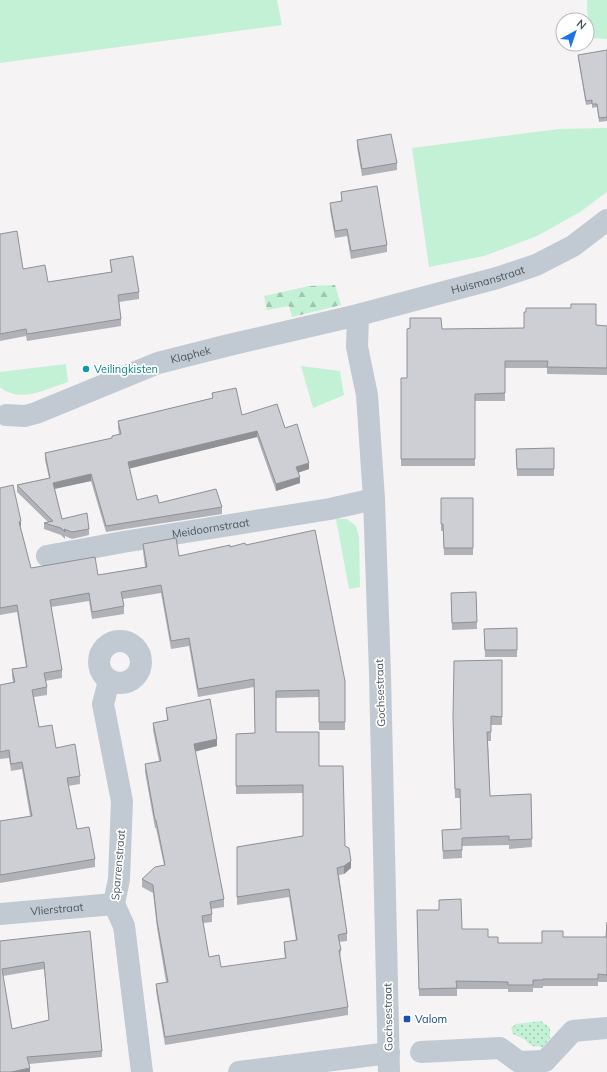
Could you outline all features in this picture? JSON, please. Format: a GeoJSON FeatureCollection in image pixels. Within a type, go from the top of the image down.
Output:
{"type":"FeatureCollection","features":[{"type":"Feature","properties":{"kind":"street","name":"Huismanstraat"},"geometry":{"type":"LineString","coordinates":[[358,315],[497,278],[536,265],[573,246],[607,220]]}},
{"type":"Feature","properties":{"kind":"street","name":"Klaphek"},"geometry":{"type":"LineString","coordinates":[[2,418],[25,416],[36,413],[158,363],[358,315]]}},
{"type":"Feature","properties":{"kind":"street","name":"Gochsestraat"},"geometry":{"type":"LineString","coordinates":[[358,315],[357,347],[367,396],[374,499],[380,674],[389,1062]]}},
{"type":"Feature","properties":{"kind":"street","name":"Meidoornstraat"},"geometry":{"type":"LineString","coordinates":[[47,556],[122,542],[330,509],[374,499]]}},
{"type":"Feature","properties":{"kind":"street","name":"Sparrenstraat"},"geometry":{"type":"LineString","coordinates":[[109,681],[103,704],[122,801],[119,879],[114,904],[124,926],[142,1072]]}},
{"type":"Feature","properties":{"kind":"street","name":"Vlierstraat"},"geometry":{"type":"LineString","coordinates":[[0,914],[114,904]]}},
{"type":"Feature","properties":{"kind":"street"},"geometry":{"type":"LineString","coordinates":[[421,1052],[500,1048],[519,1062],[545,1061],[573,1031],[607,1028]]}},
{"type":"Feature","properties":{"kind":"street"},"geometry":{"type":"LineString","coordinates":[[239,1072],[389,1062]]}},
{"type":"Feature","properties":{"kind":"green space"},"geometry":{"type":"Polygon","coordinates":[[[0,0],[277,0],[282,25],[0,63],[0,0]]]}},
{"type":"Feature","properties":{"kind":"green space"},"geometry":{"type":"Polygon","coordinates":[[[587,0],[607,0],[607,39],[595,38],[595,12],[587,12],[587,0]]]}},
{"type":"Feature","properties":{"kind":"green space"},"geometry":{"type":"Polygon","coordinates":[[[607,128],[607,192],[580,212],[537,236],[484,256],[429,267],[412,148],[559,129],[607,128]]]}},
{"type":"Feature","properties":{"kind":"green space"},"geometry":{"type":"Polygon","coordinates":[[[335,285],[341,305],[292,317],[289,306],[267,310],[264,296],[309,286],[335,285]]]}},
{"type":"Feature","properties":{"kind":"green space"},"geometry":{"type":"Polygon","coordinates":[[[66,364],[68,382],[51,388],[25,395],[8,392],[0,387],[0,372],[66,364]]]}},
{"type":"Feature","properties":{"kind":"green space"},"geometry":{"type":"Polygon","coordinates":[[[301,366],[340,371],[344,395],[313,408],[301,366]]]}},
{"type":"Feature","properties":{"kind":"green space"},"geometry":{"type":"Polygon","coordinates":[[[336,519],[347,519],[356,526],[359,537],[360,587],[349,589],[336,519]]]}},
{"type":"Feature","properties":{"kind":"green space"},"geometry":{"type":"Polygon","coordinates":[[[541,1021],[550,1028],[550,1038],[543,1047],[532,1046],[524,1039],[513,1034],[511,1028],[516,1024],[541,1021]]]}},
{"type":"Feature","properties":{"kind":"building"},"geometry":{"type":"Polygon","coordinates":[[[607,50],[607,117],[599,118],[597,104],[592,104],[592,100],[586,101],[578,55],[607,50]]]}},
{"type":"Feature","properties":{"kind":"building"},"geometry":{"type":"Polygon","coordinates":[[[391,134],[397,163],[362,169],[357,140],[391,134]]]}},
{"type":"Feature","properties":{"kind":"building"},"geometry":{"type":"Polygon","coordinates":[[[377,186],[387,245],[351,251],[347,229],[335,231],[330,203],[342,201],[341,192],[377,186]]]}},
{"type":"Feature","properties":{"kind":"building"},"geometry":{"type":"Polygon","coordinates":[[[17,231],[23,269],[45,265],[48,282],[112,272],[110,260],[133,256],[139,292],[118,295],[121,319],[27,334],[26,329],[0,334],[0,234],[17,231]]]}},
{"type":"Feature","properties":{"kind":"building"},"geometry":{"type":"Polygon","coordinates":[[[571,304],[596,304],[596,325],[607,326],[607,368],[547,367],[548,361],[505,361],[505,393],[475,394],[475,459],[401,459],[401,378],[407,378],[407,329],[410,328],[410,318],[441,318],[442,329],[524,328],[524,312],[526,312],[526,308],[571,308],[571,304]]]}},
{"type":"Feature","properties":{"kind":"building"},"geometry":{"type":"Polygon","coordinates":[[[236,388],[242,415],[277,404],[285,428],[297,424],[309,463],[296,467],[300,477],[276,484],[257,431],[128,462],[137,500],[157,495],[159,503],[216,489],[222,507],[106,526],[91,474],[53,483],[62,519],[87,513],[89,529],[72,532],[64,529],[65,532],[61,528],[44,523],[53,521],[17,485],[50,478],[45,453],[112,438],[112,436],[121,434],[118,421],[213,398],[212,393],[236,388]]]}},
{"type":"Feature","properties":{"kind":"building"},"geometry":{"type":"Polygon","coordinates":[[[554,448],[554,469],[517,469],[516,449],[554,448]]]}},
{"type":"Feature","properties":{"kind":"building"},"geometry":{"type":"Polygon","coordinates":[[[13,485],[21,521],[19,522],[31,568],[95,557],[98,575],[147,567],[143,544],[176,538],[179,556],[230,545],[230,547],[245,543],[246,545],[315,530],[345,681],[345,722],[319,722],[319,690],[276,691],[276,732],[319,732],[319,766],[343,766],[345,846],[349,848],[351,861],[344,866],[337,868],[347,933],[338,935],[348,1007],[165,1037],[156,984],[168,982],[157,921],[153,885],[142,879],[155,867],[165,865],[145,764],[161,761],[153,723],[168,720],[166,708],[210,699],[217,739],[194,744],[224,899],[210,902],[212,914],[202,916],[209,957],[219,955],[221,967],[286,958],[284,942],[297,940],[289,889],[237,897],[237,847],[303,836],[303,785],[236,786],[236,734],[255,733],[254,679],[198,689],[189,638],[171,641],[161,585],[121,592],[124,606],[92,612],[89,593],[50,600],[62,670],[44,673],[47,687],[32,690],[39,727],[52,725],[56,748],[75,744],[80,776],[67,778],[77,829],[89,827],[95,859],[0,875],[0,821],[32,816],[22,762],[11,764],[9,750],[0,752],[0,685],[15,682],[12,669],[27,667],[17,605],[0,608],[0,488],[13,485]]]}},
{"type":"Feature","properties":{"kind":"building"},"geometry":{"type":"Polygon","coordinates":[[[441,498],[473,498],[473,548],[444,548],[443,524],[441,524],[441,498]]]}},
{"type":"Feature","properties":{"kind":"building"},"geometry":{"type":"Polygon","coordinates":[[[476,592],[477,622],[452,623],[451,593],[476,592]]]}},
{"type":"Feature","properties":{"kind":"building"},"geometry":{"type":"Polygon","coordinates":[[[517,628],[517,650],[485,650],[484,629],[517,628]]]}},
{"type":"Feature","properties":{"kind":"building"},"geometry":{"type":"Polygon","coordinates":[[[502,660],[502,717],[491,716],[491,732],[487,732],[490,796],[531,794],[532,839],[509,840],[509,836],[462,838],[462,850],[443,851],[442,830],[461,829],[460,789],[455,789],[453,718],[454,661],[502,660]]]}},
{"type":"Feature","properties":{"kind":"building"},"geometry":{"type":"Polygon","coordinates":[[[461,899],[462,929],[488,929],[488,937],[498,937],[498,943],[542,943],[542,931],[563,931],[563,937],[606,937],[607,922],[607,975],[598,974],[598,979],[533,980],[533,985],[508,985],[508,982],[456,981],[457,988],[419,989],[417,910],[439,910],[439,900],[461,899]]]}},
{"type":"Feature","properties":{"kind":"building"},"geometry":{"type":"Polygon","coordinates":[[[90,931],[102,1051],[27,1057],[30,1068],[11,1072],[0,1072],[0,941],[90,931]],[[44,962],[2,969],[12,1029],[49,1020],[44,962]]]}},
{"type":"Feature","properties":{"kind":"place","name":"Veilingkisten"},"geometry":{"type":"Point","coordinates":[86,369]}},
{"type":"Feature","properties":{"kind":"place","name":"Valom"},"geometry":{"type":"Point","coordinates":[407,1019]}}]}
